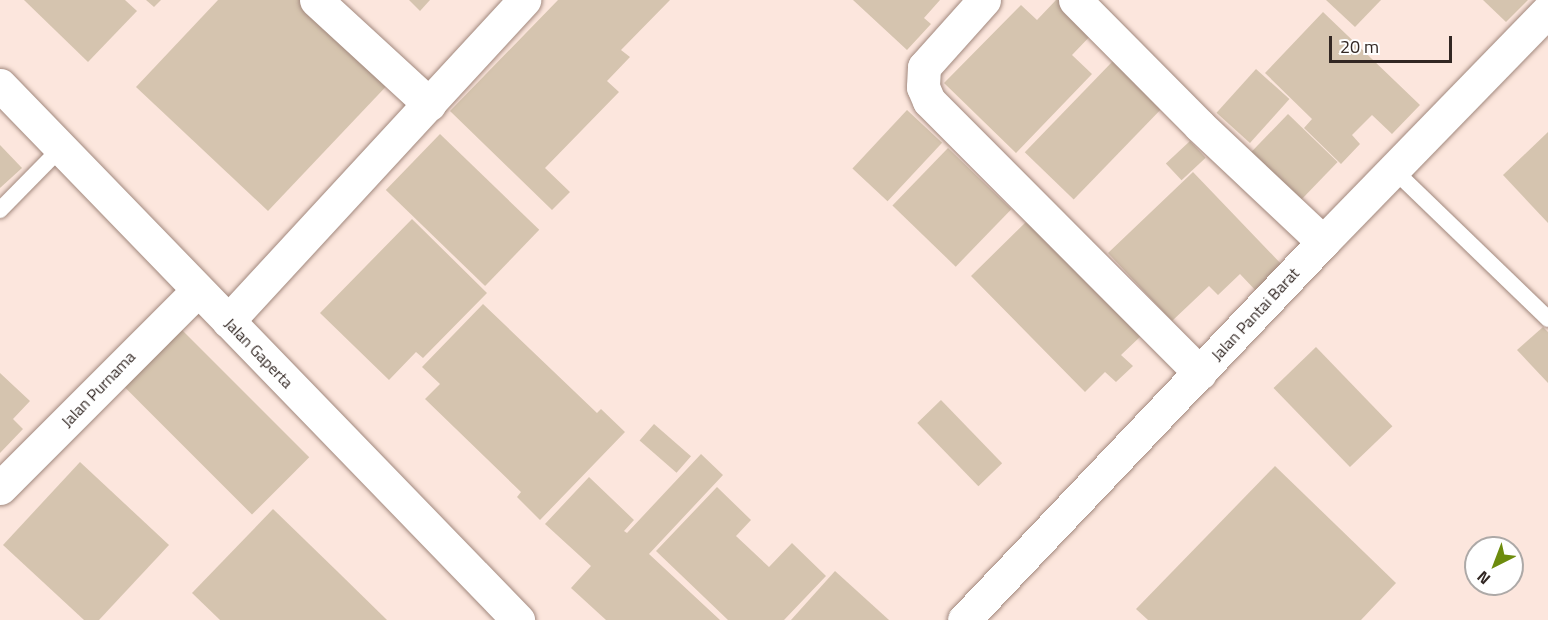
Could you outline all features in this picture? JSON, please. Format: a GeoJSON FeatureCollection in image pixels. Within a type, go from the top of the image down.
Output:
{"type":"FeatureCollection","features":[{"type":"Feature","properties":{"kind":"street"},"geometry":{"type":"LineString","coordinates":[[316,0],[429,104]]}},
{"type":"Feature","properties":{"kind":"street"},"geometry":{"type":"LineString","coordinates":[[228,321],[524,0]]}},
{"type":"Feature","properties":{"kind":"street"},"geometry":{"type":"LineString","coordinates":[[984,0],[924,67],[922,87],[929,101],[1200,373]]}},
{"type":"Feature","properties":{"kind":"street"},"geometry":{"type":"LineString","coordinates":[[1075,0],[1200,126],[1323,242]]}},
{"type":"Feature","properties":{"kind":"street","name":"Jalan Pantai Barat"},"geometry":{"type":"LineString","coordinates":[[964,620],[1323,242],[1395,171],[1548,11]]}},
{"type":"Feature","properties":{"kind":"street","name":"Jalan Gaperta"},"geometry":{"type":"LineString","coordinates":[[0,85],[518,620]]}},
{"type":"Feature","properties":{"kind":"street","name":"Jalan Purnama"},"geometry":{"type":"LineString","coordinates":[[0,488],[197,291]]}},
{"type":"Feature","properties":{"kind":"lane"},"geometry":{"type":"LineString","coordinates":[[0,210],[61,148]]}},
{"type":"Feature","properties":{"kind":"lane"},"geometry":{"type":"LineString","coordinates":[[1395,171],[1548,319]]}},
{"type":"Feature","properties":{"kind":"building"},"geometry":{"type":"Polygon","coordinates":[[[24,0],[125,0],[137,11],[88,62],[24,0]]]}},
{"type":"Feature","properties":{"kind":"building"},"geometry":{"type":"Polygon","coordinates":[[[146,0],[161,0],[154,7],[146,0]]]}},
{"type":"Feature","properties":{"kind":"building"},"geometry":{"type":"Polygon","coordinates":[[[218,0],[313,0],[395,77],[268,211],[136,87],[218,0]]]}},
{"type":"Feature","properties":{"kind":"building"},"geometry":{"type":"Polygon","coordinates":[[[409,0],[430,0],[420,11],[409,0]]]}},
{"type":"Feature","properties":{"kind":"building"},"geometry":{"type":"Polygon","coordinates":[[[558,0],[670,0],[621,50],[630,57],[607,81],[619,92],[545,168],[570,192],[552,210],[450,111],[558,0]]]}},
{"type":"Feature","properties":{"kind":"building"},"geometry":{"type":"Polygon","coordinates":[[[853,0],[940,0],[924,18],[931,24],[907,50],[853,0]]]}},
{"type":"Feature","properties":{"kind":"building"},"geometry":{"type":"Polygon","coordinates":[[[1056,0],[1064,0],[1095,31],[1072,55],[1092,74],[1016,153],[944,83],[1021,5],[1037,20],[1056,0]]]}},
{"type":"Feature","properties":{"kind":"building"},"geometry":{"type":"Polygon","coordinates":[[[1326,0],[1381,0],[1355,27],[1326,0]]]}},
{"type":"Feature","properties":{"kind":"building"},"geometry":{"type":"Polygon","coordinates":[[[1483,0],[1528,0],[1506,22],[1483,0]]]}},
{"type":"Feature","properties":{"kind":"building"},"geometry":{"type":"Polygon","coordinates":[[[1323,12],[1420,105],[1392,134],[1372,115],[1352,135],[1360,144],[1341,164],[1304,128],[1312,119],[1265,73],[1323,12]]]}},
{"type":"Feature","properties":{"kind":"building"},"geometry":{"type":"Polygon","coordinates":[[[1113,61],[1162,108],[1074,200],[1025,152],[1113,61]]]}},
{"type":"Feature","properties":{"kind":"building"},"geometry":{"type":"Polygon","coordinates":[[[1256,69],[1289,99],[1250,143],[1217,113],[1256,69]]]}},
{"type":"Feature","properties":{"kind":"building"},"geometry":{"type":"Polygon","coordinates":[[[907,110],[942,143],[888,201],[852,169],[907,110]]]}},
{"type":"Feature","properties":{"kind":"building"},"geometry":{"type":"Polygon","coordinates":[[[1288,114],[1338,162],[1297,204],[1248,156],[1288,114]]]}},
{"type":"Feature","properties":{"kind":"building"},"geometry":{"type":"Polygon","coordinates":[[[1548,132],[1548,223],[1503,175],[1548,132]]]}},
{"type":"Feature","properties":{"kind":"building"},"geometry":{"type":"Polygon","coordinates":[[[440,134],[539,230],[485,286],[386,190],[440,134]]]}},
{"type":"Feature","properties":{"kind":"building"},"geometry":{"type":"Polygon","coordinates":[[[1190,141],[1206,158],[1182,180],[1166,164],[1190,141]]]}},
{"type":"Feature","properties":{"kind":"building"},"geometry":{"type":"Polygon","coordinates":[[[0,145],[22,168],[0,188],[0,145]]]}},
{"type":"Feature","properties":{"kind":"building"},"geometry":{"type":"Polygon","coordinates":[[[948,148],[1011,209],[956,267],[892,206],[948,148]]]}},
{"type":"Feature","properties":{"kind":"building"},"geometry":{"type":"Polygon","coordinates":[[[1193,172],[1285,268],[1258,293],[1240,274],[1218,295],[1209,286],[1172,321],[1108,253],[1193,172]]]}},
{"type":"Feature","properties":{"kind":"building"},"geometry":{"type":"Polygon","coordinates":[[[412,219],[487,293],[423,358],[416,352],[389,380],[320,313],[412,219]]]}},
{"type":"Feature","properties":{"kind":"building"},"geometry":{"type":"Polygon","coordinates":[[[1028,220],[1142,335],[1121,355],[1133,366],[1116,382],[1105,372],[1085,392],[971,276],[1028,220]]]}},
{"type":"Feature","properties":{"kind":"building"},"geometry":{"type":"Polygon","coordinates":[[[483,304],[597,413],[601,409],[625,432],[540,520],[517,497],[521,492],[425,399],[440,384],[422,367],[483,304]]]}},
{"type":"Feature","properties":{"kind":"building"},"geometry":{"type":"Polygon","coordinates":[[[1543,327],[1548,332],[1548,383],[1517,350],[1543,327]]]}},
{"type":"Feature","properties":{"kind":"building"},"geometry":{"type":"Polygon","coordinates":[[[182,330],[309,457],[252,515],[125,387],[182,330]]]}},
{"type":"Feature","properties":{"kind":"building"},"geometry":{"type":"Polygon","coordinates":[[[1316,347],[1392,426],[1350,467],[1274,388],[1316,347]]]}},
{"type":"Feature","properties":{"kind":"building"},"geometry":{"type":"Polygon","coordinates":[[[0,373],[30,401],[13,419],[23,429],[0,453],[0,373]]]}},
{"type":"Feature","properties":{"kind":"building"},"geometry":{"type":"Polygon","coordinates":[[[941,400],[1002,463],[978,486],[917,423],[941,400]]]}},
{"type":"Feature","properties":{"kind":"building"},"geometry":{"type":"Polygon","coordinates":[[[654,424],[691,456],[677,473],[640,441],[654,424]]]}},
{"type":"Feature","properties":{"kind":"building"},"geometry":{"type":"Polygon","coordinates":[[[701,454],[723,475],[649,554],[720,620],[606,620],[571,588],[591,566],[545,524],[589,477],[634,520],[624,531],[627,533],[701,454]]]}},
{"type":"Feature","properties":{"kind":"building"},"geometry":{"type":"Polygon","coordinates":[[[80,462],[169,545],[99,620],[84,620],[3,545],[80,462]]]}},
{"type":"Feature","properties":{"kind":"building"},"geometry":{"type":"Polygon","coordinates":[[[1275,466],[1396,583],[1361,620],[1148,620],[1136,609],[1275,466]]]}},
{"type":"Feature","properties":{"kind":"building"},"geometry":{"type":"Polygon","coordinates":[[[717,487],[751,520],[736,536],[769,567],[792,543],[826,576],[784,620],[728,620],[656,551],[717,487]]]}},
{"type":"Feature","properties":{"kind":"building"},"geometry":{"type":"Polygon","coordinates":[[[273,509],[387,620],[220,620],[192,593],[273,509]]]}},
{"type":"Feature","properties":{"kind":"building"},"geometry":{"type":"Polygon","coordinates":[[[835,571],[889,620],[791,620],[835,571]]]}}]}
